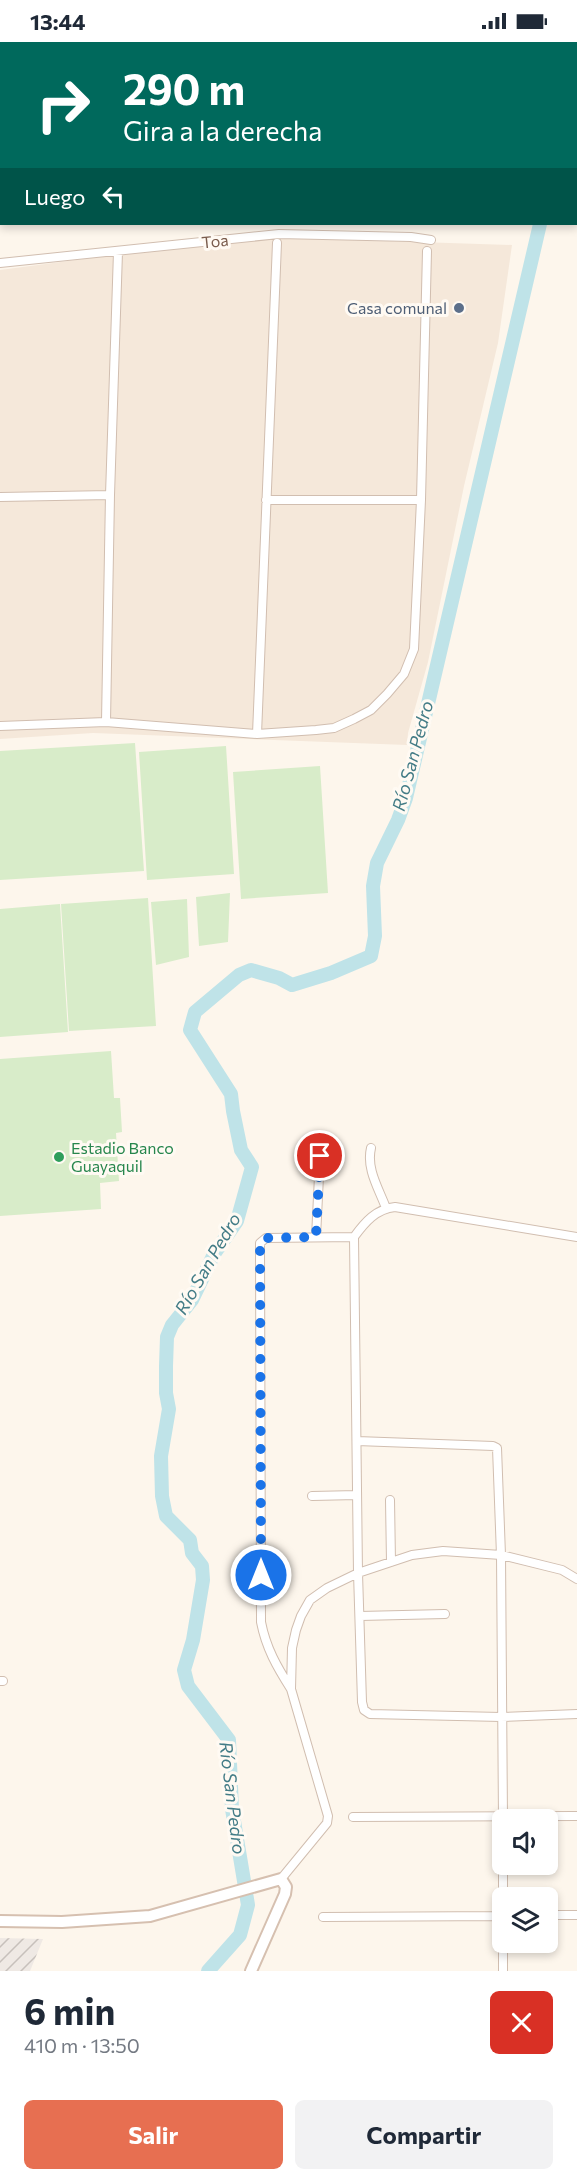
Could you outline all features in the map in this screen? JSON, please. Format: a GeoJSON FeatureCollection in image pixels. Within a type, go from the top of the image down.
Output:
{"type":"FeatureCollection","features":[{"type":"Feature","properties":{"kind":"street","name":"Toa"},"geometry":{"type":"LineString","coordinates":[[0,263],[279,234],[411,237],[431,240]]}},
{"type":"Feature","properties":{"kind":"street"},"geometry":{"type":"LineString","coordinates":[[257,734],[278,243]]}},
{"type":"Feature","properties":{"kind":"street"},"geometry":{"type":"LineString","coordinates":[[106,722],[118,252]]}},
{"type":"Feature","properties":{"kind":"street"},"geometry":{"type":"LineString","coordinates":[[0,726],[106,722],[257,734],[334,728],[371,710],[404,674],[414,649],[421,500],[427,252]]}},
{"type":"Feature","properties":{"kind":"street"},"geometry":{"type":"LineString","coordinates":[[0,497],[110,495]]}},
{"type":"Feature","properties":{"kind":"street"},"geometry":{"type":"LineString","coordinates":[[266,500],[421,500]]}},
{"type":"Feature","properties":{"kind":"street"},"geometry":{"type":"LineString","coordinates":[[371,1148],[369,1158],[371,1171],[386,1208]]}},
{"type":"Feature","properties":{"kind":"street"},"geometry":{"type":"LineString","coordinates":[[316,1237],[320,1156]]}},
{"type":"Feature","properties":{"kind":"street"},"geometry":{"type":"LineString","coordinates":[[577,1237],[395,1208],[386,1208],[363,1225],[354,1237],[358,1573],[364,1710],[370,1714],[501,1717],[577,1714]]}},
{"type":"Feature","properties":{"kind":"street"},"geometry":{"type":"LineString","coordinates":[[0,1921],[62,1922],[150,1916],[219,1898],[277,1880],[327,1823],[328,1816],[291,1689],[272,1660],[264,1641],[261,1622],[259,1250],[260,1243],[266,1238],[354,1237]]}},
{"type":"Feature","properties":{"kind":"street"},"geometry":{"type":"LineString","coordinates":[[357,1441],[497,1448],[501,1555],[503,1809]]}},
{"type":"Feature","properties":{"kind":"street"},"geometry":{"type":"LineString","coordinates":[[312,1496],[357,1495]]}},
{"type":"Feature","properties":{"kind":"street"},"geometry":{"type":"LineString","coordinates":[[390,1500],[391,1562]]}},
{"type":"Feature","properties":{"kind":"street"},"geometry":{"type":"LineString","coordinates":[[291,1689],[292,1648],[301,1616],[310,1600],[327,1588],[358,1573],[412,1555],[443,1551],[501,1555],[562,1570],[577,1579]]}},
{"type":"Feature","properties":{"kind":"street"},"geometry":{"type":"LineString","coordinates":[[360,1616],[445,1614]]}},
{"type":"Feature","properties":{"kind":"street"},"geometry":{"type":"LineString","coordinates":[[558,1816],[577,1815]]}},
{"type":"Feature","properties":{"kind":"street"},"geometry":{"type":"LineString","coordinates":[[353,1817],[492,1818]]}},
{"type":"Feature","properties":{"kind":"street"},"geometry":{"type":"LineString","coordinates":[[251,1971],[285,1894],[286,1887],[277,1880]]}},
{"type":"Feature","properties":{"kind":"street"},"geometry":{"type":"LineString","coordinates":[[558,1916],[577,1915]]}},
{"type":"Feature","properties":{"kind":"street"},"geometry":{"type":"LineString","coordinates":[[322,1917],[492,1916]]}},
{"type":"Feature","properties":{"kind":"street"},"geometry":{"type":"LineString","coordinates":[[503,1953],[503,1971]]}},
{"type":"Feature","properties":{"kind":"shaded area"},"geometry":{"type":"Polygon","coordinates":[[[267,237],[512,245],[498,343],[464,486],[428,662],[408,733],[407,745],[93,733],[0,739],[0,270],[267,237]]]}},
{"type":"Feature","properties":{"kind":"shaded area"},"geometry":{"type":"Polygon","coordinates":[[[0,1938],[43,1939],[30,1971],[0,1971],[0,1938]]]}},
{"type":"Feature","properties":{"kind":"green space"},"geometry":{"type":"Polygon","coordinates":[[[135,743],[144,871],[0,880],[0,751],[135,743]]]}},
{"type":"Feature","properties":{"kind":"green space"},"geometry":{"type":"Polygon","coordinates":[[[226,746],[234,874],[147,880],[139,752],[226,746]]]}},
{"type":"Feature","properties":{"kind":"green space"},"geometry":{"type":"Polygon","coordinates":[[[320,766],[328,893],[241,899],[233,772],[320,766]]]}},
{"type":"Feature","properties":{"kind":"green space"},"geometry":{"type":"Polygon","coordinates":[[[230,893],[228,942],[199,946],[196,897],[230,893]]]}},
{"type":"Feature","properties":{"kind":"green space"},"geometry":{"type":"Polygon","coordinates":[[[148,898],[156,1026],[69,1031],[61,904],[148,898]]]}},
{"type":"Feature","properties":{"kind":"green space"},"geometry":{"type":"Polygon","coordinates":[[[187,899],[189,957],[156,965],[151,902],[187,899]]]}},
{"type":"Feature","properties":{"kind":"green space"},"geometry":{"type":"Polygon","coordinates":[[[60,904],[68,1032],[0,1037],[0,909],[60,904]]]}},
{"type":"Feature","properties":{"kind":"green space","name":"Estadio Banco Guayaquil"},"geometry":{"type":"Polygon","coordinates":[[[111,1051],[114,1098],[120,1098],[122,1132],[116,1133],[119,1181],[100,1183],[101,1209],[0,1216],[0,1059],[111,1051]]]}},
{"type":"Feature","properties":{"kind":"waterway","name":"Río San Pedro"},"geometry":{"type":"LineString","coordinates":[[208,1971],[240,1935],[248,1905],[232,1809],[229,1740],[188,1686],[184,1670],[193,1640],[203,1580],[202,1566],[192,1553],[190,1540],[166,1516],[162,1496],[161,1456],[169,1409],[166,1393],[167,1337],[172,1325],[192,1300],[214,1254],[237,1221],[252,1167],[241,1150],[231,1094],[190,1030],[195,1012],[239,975],[251,970],[279,978],[292,985],[331,973],[371,956],[375,936],[373,886],[377,863],[406,798],[540,225]]}},
{"type":"Feature","properties":{"kind":"place","name":"Casa comunal"},"geometry":{"type":"Point","coordinates":[459,308]}},
{"type":"Feature","properties":{"kind":"place","name":"Estadio Banco Guayaquil"},"geometry":{"type":"Point","coordinates":[59,1157]}},
{"type":"Feature","properties":{"kind":"route"},"geometry":{"type":"LineString","coordinates":[[261,1575],[259,1250],[260,1243],[266,1238],[316,1237],[320,1156]]}}]}
